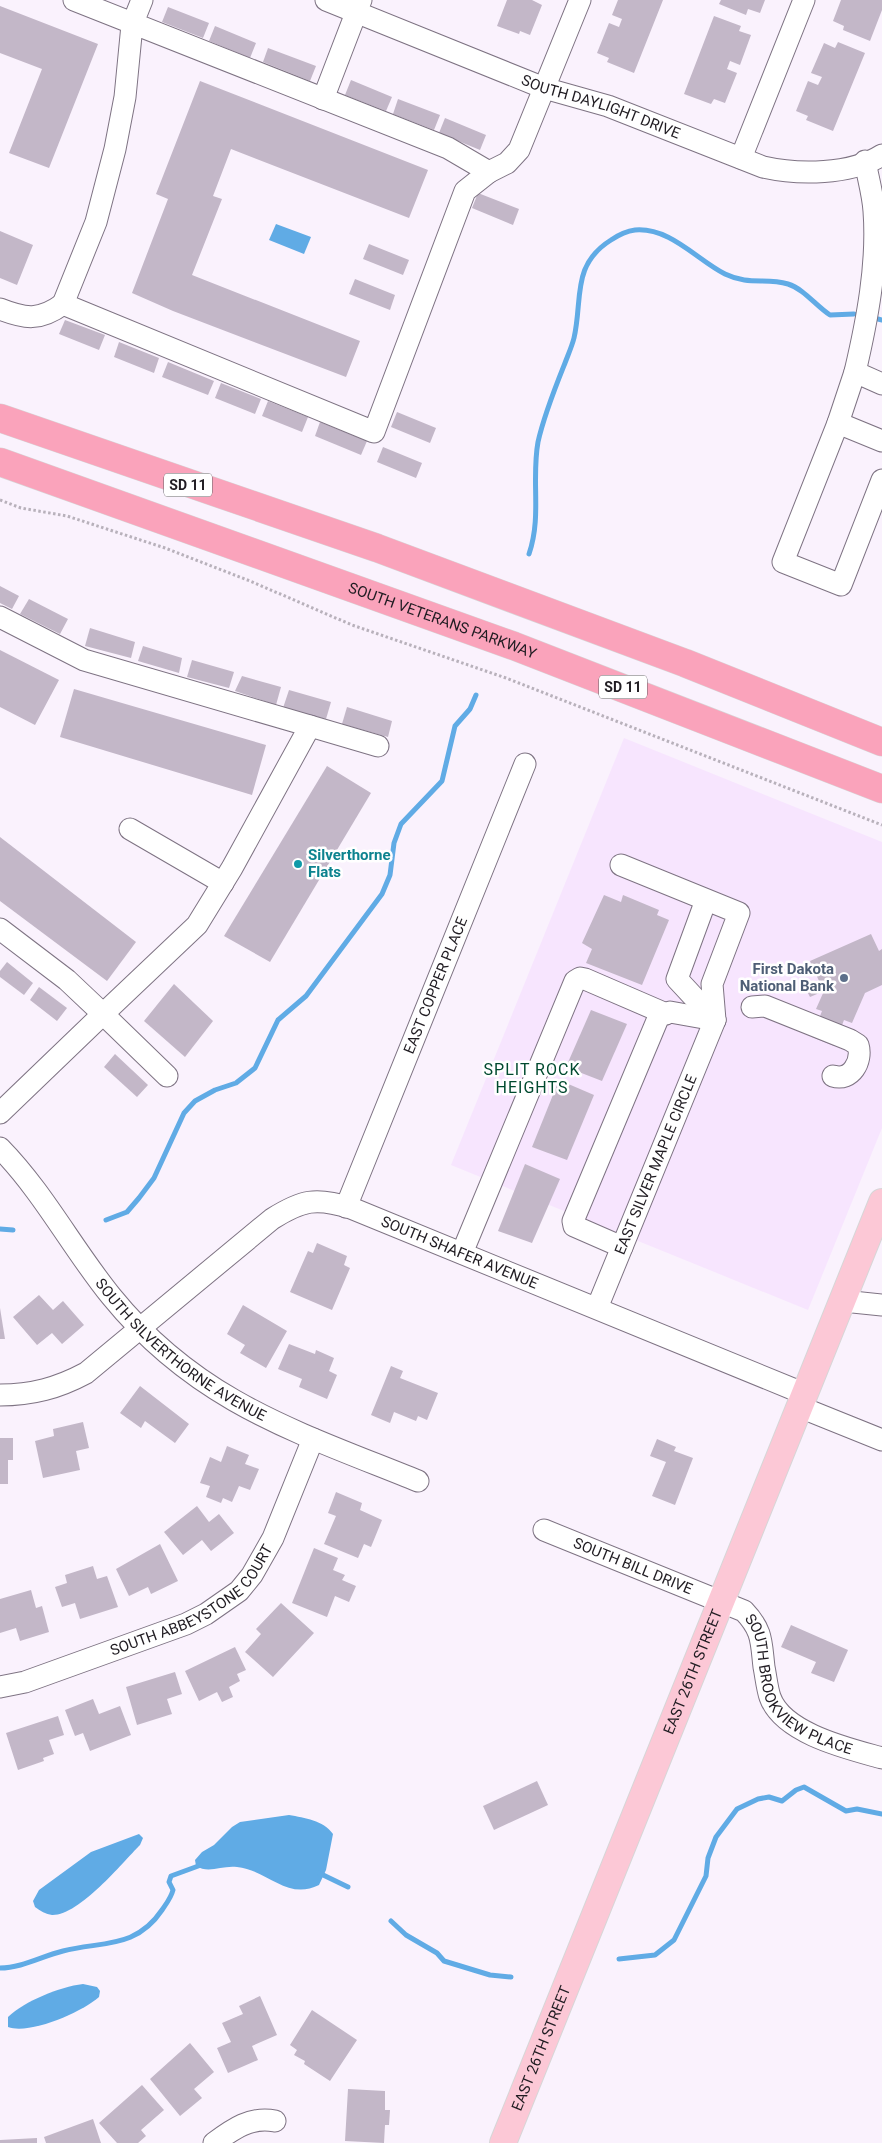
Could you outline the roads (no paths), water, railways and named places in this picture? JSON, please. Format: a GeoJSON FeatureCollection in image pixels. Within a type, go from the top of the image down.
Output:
{"type":"FeatureCollection","features":[{"type":"Feature","properties":{"kind":"highway","name":"SD 11"},"geometry":{"type":"LineString","coordinates":[[0,418],[377,548],[676,660],[882,742]]}},
{"type":"Feature","properties":{"kind":"highway","name":"SOUTH VETERANS PARKWAY"},"geometry":{"type":"LineString","coordinates":[[0,462],[514,646],[882,789]]}},
{"type":"Feature","properties":{"kind":"main road","name":"EAST 26TH STREET"},"geometry":{"type":"LineString","coordinates":[[503,2143],[882,1202]]}},
{"type":"Feature","properties":{"kind":"street"},"geometry":{"type":"LineString","coordinates":[[74,0],[132,25],[448,148],[488,172]]}},
{"type":"Feature","properties":{"kind":"street"},"geometry":{"type":"LineString","coordinates":[[0,309],[19,316],[32,317],[50,313],[63,304],[96,222],[115,149],[125,98],[132,25],[142,0]]}},
{"type":"Feature","properties":{"kind":"street","name":"SOUTH DAYLIGHT DRIVE"},"geometry":{"type":"LineString","coordinates":[[326,0],[359,6],[544,88],[608,106],[741,158],[782,171],[807,173],[833,170],[874,158]]}},
{"type":"Feature","properties":{"kind":"street"},"geometry":{"type":"LineString","coordinates":[[63,304],[374,432],[466,191],[488,172],[507,163],[519,150],[580,0]]}},
{"type":"Feature","properties":{"kind":"street"},"geometry":{"type":"LineString","coordinates":[[741,158],[804,0]]}},
{"type":"Feature","properties":{"kind":"street"},"geometry":{"type":"LineString","coordinates":[[322,99],[359,6]]}},
{"type":"Feature","properties":{"kind":"street"},"geometry":{"type":"LineString","coordinates":[[874,158],[872,265],[862,340],[855,372],[838,423],[783,562],[841,584],[882,480]]}},
{"type":"Feature","properties":{"kind":"street"},"geometry":{"type":"LineString","coordinates":[[855,372],[882,384]]}},
{"type":"Feature","properties":{"kind":"street"},"geometry":{"type":"LineString","coordinates":[[838,423],[882,441]]}},
{"type":"Feature","properties":{"kind":"street"},"geometry":{"type":"LineString","coordinates":[[0,617],[84,660],[378,746]]}},
{"type":"Feature","properties":{"kind":"street"},"geometry":{"type":"LineString","coordinates":[[0,1113],[197,925],[223,883],[310,726]]}},
{"type":"Feature","properties":{"kind":"street","name":"EAST COPPER PLACE"},"geometry":{"type":"LineString","coordinates":[[346,1207],[525,764]]}},
{"type":"Feature","properties":{"kind":"street"},"geometry":{"type":"LineString","coordinates":[[130,829],[223,883]]}},
{"type":"Feature","properties":{"kind":"street"},"geometry":{"type":"LineString","coordinates":[[621,865],[739,913],[712,984],[715,1020]]}},
{"type":"Feature","properties":{"kind":"street"},"geometry":{"type":"LineString","coordinates":[[706,900],[677,979],[715,1020]]}},
{"type":"Feature","properties":{"kind":"street"},"geometry":{"type":"LineString","coordinates":[[0,929],[67,980],[167,1076]]}},
{"type":"Feature","properties":{"kind":"street"},"geometry":{"type":"LineString","coordinates":[[462,1253],[575,981],[580,978],[584,979],[666,1014]]}},
{"type":"Feature","properties":{"kind":"street"},"geometry":{"type":"LineString","coordinates":[[752,1007],[765,1006],[850,1040],[858,1045],[860,1055],[854,1070],[843,1077],[833,1076]]}},
{"type":"Feature","properties":{"kind":"street"},"geometry":{"type":"LineString","coordinates":[[622,1246],[574,1226],[573,1221],[654,1024],[659,1016],[670,1012],[715,1020]]}},
{"type":"Feature","properties":{"kind":"street","name":"EAST SILVER MAPLE CIRCLE"},"geometry":{"type":"LineString","coordinates":[[597,1308],[715,1020]]}},
{"type":"Feature","properties":{"kind":"street","name":"SOUTH SILVERTHORNE AVENUE"},"geometry":{"type":"LineString","coordinates":[[0,1148],[29,1181],[111,1296],[140,1329],[182,1366],[225,1397],[273,1422],[418,1481]]}},
{"type":"Feature","properties":{"kind":"street","name":"SOUTH SHAFER AVENUE"},"geometry":{"type":"LineString","coordinates":[[140,1329],[272,1220],[287,1210],[312,1201],[324,1201],[346,1207],[597,1308],[803,1400],[882,1440]]}},
{"type":"Feature","properties":{"kind":"street"},"geometry":{"type":"LineString","coordinates":[[843,1301],[882,1305]]}},
{"type":"Feature","properties":{"kind":"street"},"geometry":{"type":"LineString","coordinates":[[0,1395],[33,1393],[67,1383],[86,1373],[140,1329]]}},
{"type":"Feature","properties":{"kind":"street","name":"SOUTH ABBEYSTONE COURT"},"geometry":{"type":"LineString","coordinates":[[0,1687],[25,1682],[186,1624],[223,1604],[238,1591],[263,1558],[313,1439]]}},
{"type":"Feature","properties":{"kind":"street","name":"SOUTH BILL DRIVE"},"geometry":{"type":"LineString","coordinates":[[544,1530],[722,1600]]}},
{"type":"Feature","properties":{"kind":"street","name":"SOUTH BROOKVIEW PLACE"},"geometry":{"type":"LineString","coordinates":[[722,1600],[744,1611],[755,1622],[761,1637],[770,1699],[784,1715],[805,1732],[828,1744],[882,1758]]}},
{"type":"Feature","properties":{"kind":"street"},"geometry":{"type":"LineString","coordinates":[[214,2143],[245,2123],[256,2119],[275,2120]]}},
{"type":"Feature","properties":{"kind":"water"},"geometry":{"type":"Polygon","coordinates":[[[276,224],[311,237],[304,254],[269,240],[276,224]]]}},
{"type":"Feature","properties":{"kind":"water"},"geometry":{"type":"Polygon","coordinates":[[[289,1815],[319,1823],[333,1834],[326,1870],[319,1885],[308,1889],[297,1889],[287,1887],[248,1869],[231,1867],[206,1869],[196,1866],[195,1860],[202,1852],[214,1845],[232,1827],[240,1822],[289,1815]]]}},
{"type":"Feature","properties":{"kind":"water"},"geometry":{"type":"Polygon","coordinates":[[[139,1834],[143,1838],[140,1845],[99,1887],[75,1907],[63,1913],[52,1915],[35,1907],[33,1901],[39,1890],[91,1852],[139,1834]]]}},
{"type":"Feature","properties":{"kind":"water"},"geometry":{"type":"Polygon","coordinates":[[[83,1984],[97,1987],[100,1991],[99,1997],[81,2009],[42,2025],[18,2029],[8,2027],[8,2017],[33,2000],[53,1992],[83,1984]]]}},
{"type":"Feature","properties":{"kind":"waterway"},"geometry":{"type":"LineString","coordinates":[[529,554],[535,526],[535,470],[540,432],[574,338],[584,272],[598,250],[611,240],[629,231],[648,230],[671,239],[734,278],[788,284],[805,294],[830,315],[854,314]]}},
{"type":"Feature","properties":{"kind":"waterway"},"geometry":{"type":"LineString","coordinates":[[878,319],[882,320]]}},
{"type":"Feature","properties":{"kind":"waterway"},"geometry":{"type":"LineString","coordinates":[[106,1220],[127,1212],[154,1178],[184,1113],[195,1101],[215,1090],[236,1083],[255,1068],[278,1020],[306,996],[382,894],[390,875],[394,843],[401,824],[442,781],[455,726],[470,709],[476,695]]}},
{"type":"Feature","properties":{"kind":"waterway"},"geometry":{"type":"LineString","coordinates":[[0,1229],[13,1230]]}},
{"type":"Feature","properties":{"kind":"waterway"},"geometry":{"type":"LineString","coordinates":[[619,1959],[655,1955],[674,1940],[706,1876],[708,1858],[716,1837],[737,1809],[758,1799],[769,1797],[782,1801],[796,1790],[804,1787],[846,1811],[857,1809],[882,1814]]}},
{"type":"Feature","properties":{"kind":"waterway"},"geometry":{"type":"LineString","coordinates":[[0,1968],[24,1964],[63,1951],[105,1944],[130,1937],[152,1923],[167,1903],[173,1890],[169,1882],[171,1876],[201,1865]]}},
{"type":"Feature","properties":{"kind":"waterway"},"geometry":{"type":"LineString","coordinates":[[319,1873],[348,1887]]}},
{"type":"Feature","properties":{"kind":"waterway"},"geometry":{"type":"LineString","coordinates":[[391,1921],[406,1935],[437,1953],[444,1961],[490,1975],[511,1977]]}},
{"type":"Feature","properties":{"kind":"place","name":"Silverthorne Flats"},"geometry":{"type":"Point","coordinates":[298,864]}},
{"type":"Feature","properties":{"kind":"place","name":"First Dakota National Bank"},"geometry":{"type":"Point","coordinates":[844,978]}},
{"type":"Feature","properties":{"kind":"district","name":"SPLIT ROCK HEIGHTS"},"geometry":{"type":"Point","coordinates":[532,1078]}}]}
